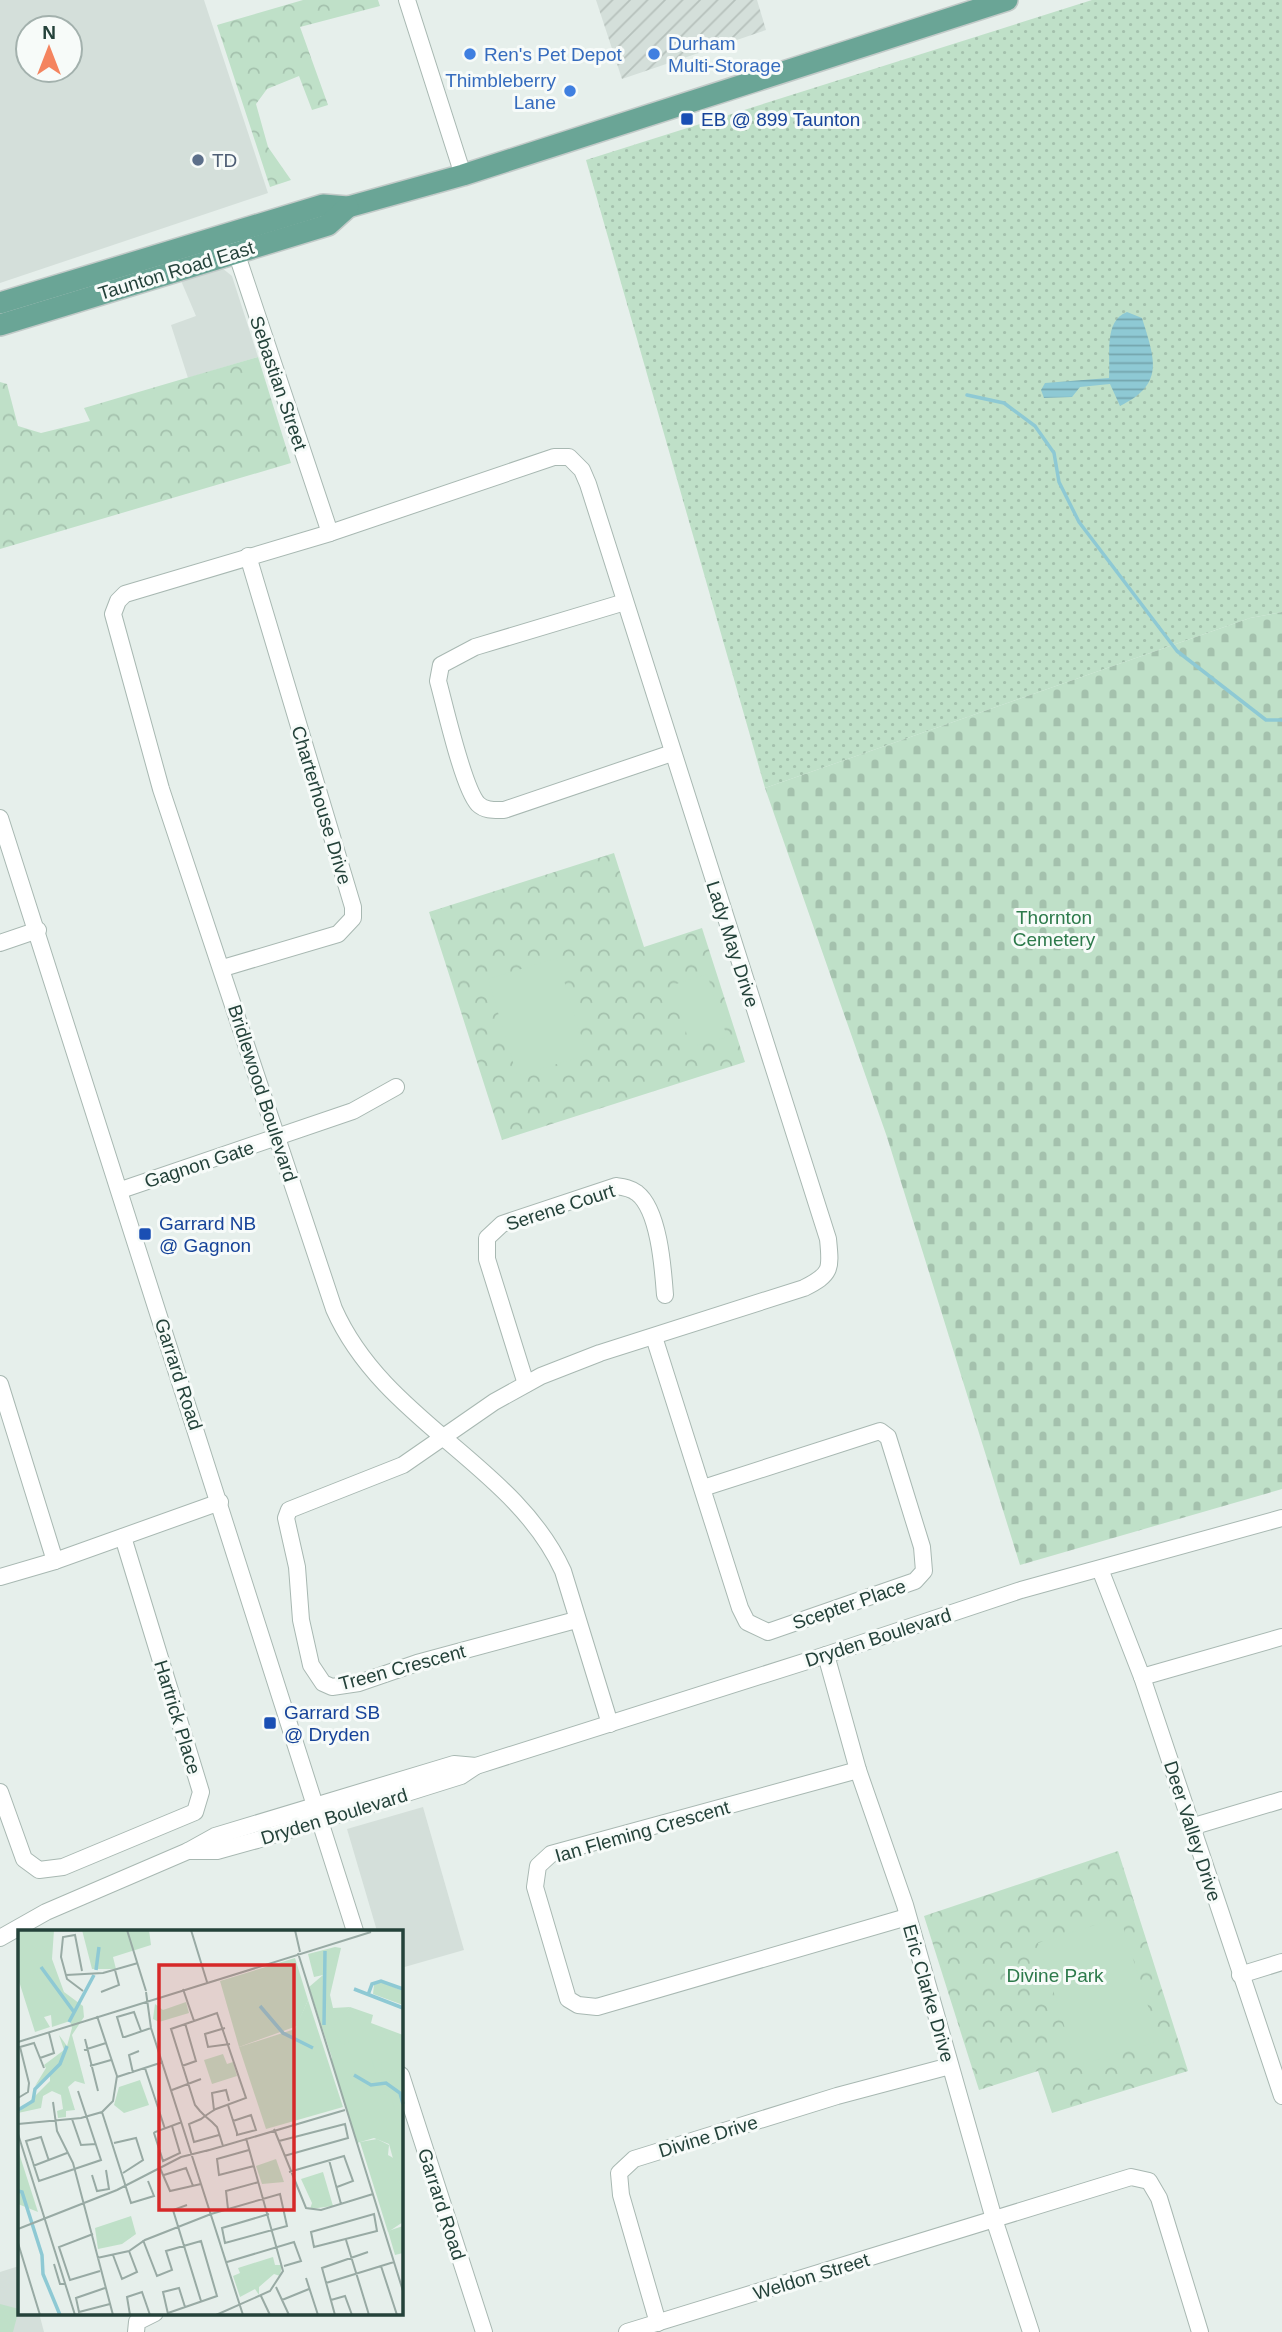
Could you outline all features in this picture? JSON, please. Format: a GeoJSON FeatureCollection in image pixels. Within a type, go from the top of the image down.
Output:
{"type":"FeatureCollection","features":[{"type":"Feature","properties":{"kind":"main road","name":"Taunton Road East"},"geometry":{"type":"LineString","coordinates":[[0,303],[232,242],[328,225],[348,207],[463,175],[1007,0]]}},
{"type":"Feature","properties":{"kind":"main road","name":"Taunton Road East"},"geometry":{"type":"LineString","coordinates":[[0,325],[232,242]]}},
{"type":"Feature","properties":{"kind":"street"},"geometry":{"type":"LineString","coordinates":[[407,0],[463,175]]}},
{"type":"Feature","properties":{"kind":"street","name":"Sebastian Street"},"geometry":{"type":"LineString","coordinates":[[232,242],[330,533]]}},
{"type":"Feature","properties":{"kind":"street","name":"Lady May Drive"},"geometry":{"type":"LineString","coordinates":[[330,533],[554,457],[569,457],[582,470],[828,1239],[831,1266],[824,1278],[804,1288],[600,1353],[526,1384],[442,1439]]}},
{"type":"Feature","properties":{"kind":"street","name":"Bridlewood Boulevard"},"geometry":{"type":"LineString","coordinates":[[330,533],[125,594],[118,601],[113,614],[161,789],[345,1335],[388,1390],[507,1496],[553,1549],[563,1571],[610,1724]]}},
{"type":"Feature","properties":{"kind":"street","name":"Charterhouse Drive"},"geometry":{"type":"LineString","coordinates":[[223,968],[338,934],[353,918],[353,907],[248,556]]}},
{"type":"Feature","properties":{"kind":"street"},"geometry":{"type":"LineString","coordinates":[[625,602],[475,647],[441,665],[438,681],[469,785],[478,804],[488,810],[504,810],[672,753]]}},
{"type":"Feature","properties":{"kind":"street","name":"Garrard Road"},"geometry":{"type":"LineString","coordinates":[[0,818],[121,1190],[355,1930]]}},
{"type":"Feature","properties":{"kind":"street"},"geometry":{"type":"LineString","coordinates":[[0,943],[38,930]]}},
{"type":"Feature","properties":{"kind":"street","name":"Gagnon Gate"},"geometry":{"type":"LineString","coordinates":[[121,1190],[353,1111],[396,1087]]}},
{"type":"Feature","properties":{"kind":"street","name":"Serene Court"},"geometry":{"type":"LineString","coordinates":[[526,1384],[486,1259],[487,1238],[502,1224],[616,1186],[634,1190],[645,1200],[662,1251],[665,1295]]}},
{"type":"Feature","properties":{"kind":"street","name":"Scepter Place"},"geometry":{"type":"LineString","coordinates":[[654,1337],[740,1608],[754,1628],[768,1632],[862,1602],[915,1581],[924,1571],[922,1547],[892,1449],[888,1437],[880,1431],[703,1488]]}},
{"type":"Feature","properties":{"kind":"street"},"geometry":{"type":"LineString","coordinates":[[0,1384],[55,1561]]}},
{"type":"Feature","properties":{"kind":"street","name":"Treen Crescent"},"geometry":{"type":"LineString","coordinates":[[442,1439],[403,1465],[289,1510],[286,1518],[297,1567],[301,1620],[316,1675],[332,1687],[349,1685],[417,1663],[576,1620]]}},
{"type":"Feature","properties":{"kind":"street"},"geometry":{"type":"LineString","coordinates":[[0,1577],[55,1561],[220,1502]]}},
{"type":"Feature","properties":{"kind":"street","name":"Dryden Boulevard"},"geometry":{"type":"LineString","coordinates":[[21,1930],[46,1912],[188,1851],[216,1851],[454,1764],[476,1766],[1021,1590],[1282,1518]]}},
{"type":"Feature","properties":{"kind":"street","name":"Hartrick Place"},"geometry":{"type":"LineString","coordinates":[[0,1792],[24,1860],[39,1870],[63,1867],[195,1812],[201,1792],[123,1537]]}},
{"type":"Feature","properties":{"kind":"street","name":"Deer Valley Drive"},"geometry":{"type":"LineString","coordinates":[[1100,1569],[1142,1677],[1282,2096]]}},
{"type":"Feature","properties":{"kind":"street"},"geometry":{"type":"LineString","coordinates":[[1142,1677],[1282,1637]]}},
{"type":"Feature","properties":{"kind":"street","name":"Eric Clarke Drive"},"geometry":{"type":"LineString","coordinates":[[826,1655],[858,1770],[908,1917],[994,2220],[1031,2332]]}},
{"type":"Feature","properties":{"kind":"street","name":"Ian Fleming Crescent"},"geometry":{"type":"LineString","coordinates":[[858,1770],[551,1854],[538,1866],[535,1887],[568,1999],[578,2005],[597,2007],[908,1917]]}},
{"type":"Feature","properties":{"kind":"street"},"geometry":{"type":"LineString","coordinates":[[1191,1827],[1282,1800]]}},
{"type":"Feature","properties":{"kind":"street"},"geometry":{"type":"LineString","coordinates":[[1240,1975],[1282,1962]]}},
{"type":"Feature","properties":{"kind":"street","name":"Divine Drive"},"geometry":{"type":"LineString","coordinates":[[658,2323],[621,2195],[619,2173],[634,2159],[837,2096],[950,2066]]}},
{"type":"Feature","properties":{"kind":"street","name":"Garrard Road"},"geometry":{"type":"LineString","coordinates":[[402,2082],[484,2332]]}},
{"type":"Feature","properties":{"kind":"street","name":"Weldon Street"},"geometry":{"type":"LineString","coordinates":[[627,2332],[1131,2177],[1149,2181],[1159,2198],[1200,2332]]}},
{"type":"Feature","properties":{"kind":"street"},"geometry":{"type":"LineString","coordinates":[[136,2332],[137,2322],[153,2314]]}},
{"type":"Feature","properties":{"kind":"shaded area"},"geometry":{"type":"Polygon","coordinates":[[[0,0],[204,0],[268,193],[0,283],[0,0]]]}},
{"type":"Feature","properties":{"kind":"shaded area","name":"Durham Multi-Storage"},"geometry":{"type":"Polygon","coordinates":[[[596,0],[757,0],[766,30],[622,79],[596,0]]]}},
{"type":"Feature","properties":{"kind":"shaded area"},"geometry":{"type":"Polygon","coordinates":[[[222,268],[232,276],[258,357],[188,378],[171,325],[196,316],[179,276],[222,268]]]}},
{"type":"Feature","properties":{"kind":"shaded area"},"geometry":{"type":"Polygon","coordinates":[[[423,1807],[464,1950],[402,1968],[402,1930],[377,1930],[347,1829],[423,1807]]]}},
{"type":"Feature","properties":{"kind":"shaded area"},"geometry":{"type":"Polygon","coordinates":[[[18,2266],[18,2314],[39,2314],[44,2332],[0,2332],[0,2272],[18,2266]]]}},
{"type":"Feature","properties":{"kind":"green space"},"geometry":{"type":"Polygon","coordinates":[[[303,0],[378,0],[380,6],[300,27],[328,105],[312,110],[299,76],[267,89],[256,104],[268,147],[291,180],[270,187],[217,25],[303,0]]]}},
{"type":"Feature","properties":{"kind":"green space"},"geometry":{"type":"Polygon","coordinates":[[[1092,0],[1282,0],[1282,612],[1250,618],[765,788],[586,160],[1092,0]]]}},
{"type":"Feature","properties":{"kind":"green space"},"geometry":{"type":"Polygon","coordinates":[[[258,357],[291,463],[0,549],[0,382],[7,384],[18,426],[41,433],[90,421],[84,408],[258,357]]]}},
{"type":"Feature","properties":{"kind":"green space","name":"Thornton Cemetery"},"geometry":{"type":"Polygon","coordinates":[[[1282,612],[1282,1489],[1020,1565],[887,1137],[765,788],[1250,618],[1282,612]]]}},
{"type":"Feature","properties":{"kind":"green space"},"geometry":{"type":"Polygon","coordinates":[[[614,853],[644,947],[702,928],[745,1062],[502,1140],[429,912],[614,853]]]}},
{"type":"Feature","properties":{"kind":"green space"},"geometry":{"type":"Polygon","coordinates":[[[557,958],[587,1055],[517,1076],[488,979],[557,958]]]}},
{"type":"Feature","properties":{"kind":"green space"},"geometry":{"type":"Polygon","coordinates":[[[707,974],[727,1037],[694,1046],[689,1042],[673,988],[676,984],[707,974]]]}},
{"type":"Feature","properties":{"kind":"green space","name":"Divine Park"},"geometry":{"type":"Polygon","coordinates":[[[1118,1851],[1188,2071],[1052,2113],[1038,2071],[979,2090],[924,1916],[1118,1851]]]}},
{"type":"Feature","properties":{"kind":"green space"},"geometry":{"type":"Polygon","coordinates":[[[1120,1917],[1159,2041],[1077,2066],[1038,1943],[1120,1917]]]}},
{"type":"Feature","properties":{"kind":"green space"},"geometry":{"type":"Polygon","coordinates":[[[0,2304],[18,2309],[13,2332],[0,2332],[0,2304]]]}},
{"type":"Feature","properties":{"kind":"water"},"geometry":{"type":"Polygon","coordinates":[[[1127,312],[1142,318],[1153,358],[1153,370],[1144,389],[1120,406],[1110,384],[1080,387],[1072,397],[1044,398],[1041,390],[1045,383],[1109,378],[1111,331],[1119,317],[1127,312]]]}},
{"type":"Feature","properties":{"kind":"waterway"},"geometry":{"type":"LineString","coordinates":[[967,395],[1004,403],[1035,426],[1054,453],[1059,482],[1079,522],[1177,651],[1266,720],[1282,720]]}},
{"type":"Feature","properties":{"kind":"place","name":"Ren's Pet Depot"},"geometry":{"type":"Point","coordinates":[470,54]}},
{"type":"Feature","properties":{"kind":"place","name":"Durham Multi-Storage"},"geometry":{"type":"Point","coordinates":[654,54]}},
{"type":"Feature","properties":{"kind":"place","name":"Thimbleberry Lane"},"geometry":{"type":"Point","coordinates":[570,91]}},
{"type":"Feature","properties":{"kind":"place","name":"EB @ 899 Taunton"},"geometry":{"type":"Point","coordinates":[687,119]}},
{"type":"Feature","properties":{"kind":"place","name":"TD"},"geometry":{"type":"Point","coordinates":[198,160]}},
{"type":"Feature","properties":{"kind":"place","name":"Garrard NB @ Gagnon"},"geometry":{"type":"Point","coordinates":[145,1234]}},
{"type":"Feature","properties":{"kind":"place","name":"Garrard SB @ Dryden"},"geometry":{"type":"Point","coordinates":[270,1723]}}]}
